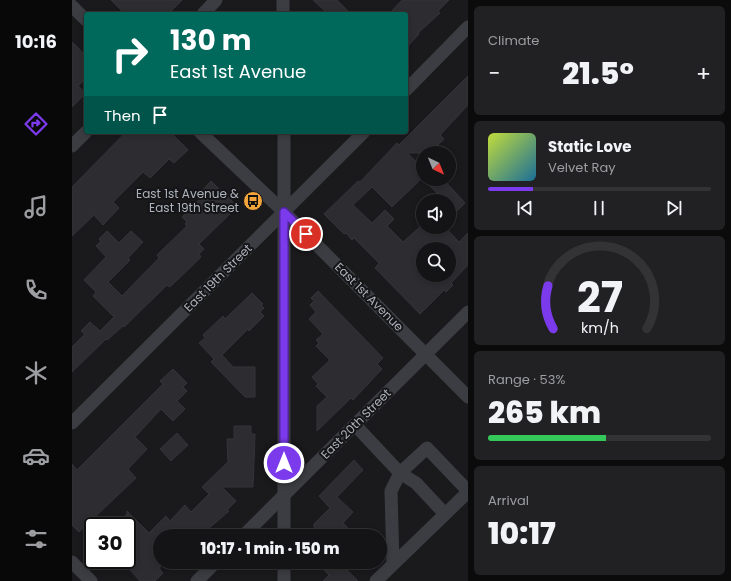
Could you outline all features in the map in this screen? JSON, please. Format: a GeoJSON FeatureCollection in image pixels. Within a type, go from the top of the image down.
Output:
{"type":"FeatureCollection","features":[{"type":"Feature","properties":{"kind":"street"},"geometry":{"type":"LineString","coordinates":[[205,12],[216,0]]}},
{"type":"Feature","properties":{"kind":"street"},"geometry":{"type":"LineString","coordinates":[[283,0],[283,12]]}},
{"type":"Feature","properties":{"kind":"street"},"geometry":{"type":"LineString","coordinates":[[72,6],[84,18]]}},
{"type":"Feature","properties":{"kind":"street"},"geometry":{"type":"LineString","coordinates":[[408,88],[468,27]]}},
{"type":"Feature","properties":{"kind":"street"},"geometry":{"type":"LineString","coordinates":[[72,146],[84,134]]}},
{"type":"Feature","properties":{"kind":"street","name":"East 1st Avenue"},"geometry":{"type":"LineString","coordinates":[[202,134],[284,212],[468,397]]}},
{"type":"Feature","properties":{"kind":"street"},"geometry":{"type":"LineString","coordinates":[[284,134],[284,529]]}},
{"type":"Feature","properties":{"kind":"street","name":"East 19th Street"},"geometry":{"type":"LineString","coordinates":[[72,423],[362,134]]}},
{"type":"Feature","properties":{"kind":"street","name":"East 20th Street"},"geometry":{"type":"LineString","coordinates":[[250,529],[468,312]]}},
{"type":"Feature","properties":{"kind":"street"},"geometry":{"type":"LineString","coordinates":[[355,425],[400,473],[416,483],[445,514]]}},
{"type":"Feature","properties":{"kind":"street"},"geometry":{"type":"LineString","coordinates":[[376,581],[394,564],[468,492],[427,448],[400,473],[392,491],[394,564]]}},
{"type":"Feature","properties":{"kind":"street"},"geometry":{"type":"LineString","coordinates":[[72,562],[91,581]]}},
{"type":"Feature","properties":{"kind":"street"},"geometry":{"type":"LineString","coordinates":[[197,581],[209,569]]}},
{"type":"Feature","properties":{"kind":"street"},"geometry":{"type":"LineString","coordinates":[[284,569],[284,581]]}},
{"type":"Feature","properties":{"kind":"building"},"geometry":{"type":"Polygon","coordinates":[[[111,0],[182,0],[170,12],[123,12],[111,0]]]}},
{"type":"Feature","properties":{"kind":"building"},"geometry":{"type":"Polygon","coordinates":[[[313,0],[337,0],[349,12],[326,12],[313,0]]]}},
{"type":"Feature","properties":{"kind":"building"},"geometry":{"type":"Polygon","coordinates":[[[402,0],[449,0],[438,11],[440,13],[418,33],[419,34],[408,46],[408,12],[391,12],[402,0]]]}},
{"type":"Feature","properties":{"kind":"building"},"geometry":{"type":"Polygon","coordinates":[[[72,42],[84,54],[84,80],[78,86],[84,91],[84,95],[72,107],[72,42]]]}},
{"type":"Feature","properties":{"kind":"building"},"geometry":{"type":"Polygon","coordinates":[[[468,76],[468,105],[440,135],[444,139],[437,146],[416,146],[416,153],[407,153],[416,161],[416,184],[392,207],[372,187],[353,205],[372,223],[385,210],[394,219],[387,226],[403,242],[416,231],[416,234],[452,234],[459,242],[468,233],[468,265],[456,278],[456,242],[416,242],[416,282],[452,282],[451,283],[453,285],[446,292],[444,290],[420,314],[375,268],[379,263],[354,238],[352,240],[346,233],[344,234],[324,214],[358,181],[360,182],[397,143],[399,145],[468,76]]]}},
{"type":"Feature","properties":{"kind":"building"},"geometry":{"type":"Polygon","coordinates":[[[124,134],[172,134],[188,150],[174,163],[169,159],[150,178],[143,172],[113,202],[119,208],[103,225],[94,215],[72,236],[72,187],[124,134]]]}},
{"type":"Feature","properties":{"kind":"building"},"geometry":{"type":"Polygon","coordinates":[[[211,181],[223,193],[225,191],[233,198],[231,200],[237,207],[199,244],[204,249],[199,254],[201,257],[170,287],[167,285],[124,327],[123,326],[107,340],[106,339],[72,372],[72,347],[85,334],[81,331],[90,322],[100,331],[114,317],[93,296],[96,292],[84,280],[106,257],[96,246],[101,241],[99,239],[107,231],[119,243],[131,231],[143,242],[128,258],[130,260],[108,282],[122,296],[159,258],[157,255],[187,226],[185,224],[187,222],[182,217],[203,196],[200,193],[211,181]]]}},
{"type":"Feature","properties":{"kind":"building"},"geometry":{"type":"Polygon","coordinates":[[[430,186],[449,186],[465,203],[456,212],[456,194],[438,194],[430,186]]]}},
{"type":"Feature","properties":{"kind":"building"},"geometry":{"type":"Polygon","coordinates":[[[318,291],[383,358],[377,364],[382,369],[353,400],[351,398],[317,431],[317,406],[327,397],[316,386],[318,384],[312,377],[330,360],[316,346],[319,343],[316,340],[323,334],[309,319],[316,312],[310,305],[314,301],[311,298],[318,291]]]}},
{"type":"Feature","properties":{"kind":"building"},"geometry":{"type":"Polygon","coordinates":[[[252,293],[263,304],[261,305],[264,308],[260,312],[264,316],[249,331],[248,329],[222,355],[233,367],[255,367],[255,397],[245,397],[211,362],[214,359],[199,343],[205,338],[203,335],[223,316],[225,319],[252,293]]]}},
{"type":"Feature","properties":{"kind":"building"},"geometry":{"type":"Polygon","coordinates":[[[173,369],[187,383],[183,387],[187,391],[177,401],[185,409],[173,421],[161,409],[135,437],[147,449],[128,469],[136,478],[95,517],[84,517],[84,527],[79,532],[72,525],[72,464],[77,470],[163,384],[160,381],[173,369]]]}},
{"type":"Feature","properties":{"kind":"building"},"geometry":{"type":"Polygon","coordinates":[[[234,426],[251,426],[251,434],[255,434],[253,487],[222,487],[236,501],[227,510],[229,511],[208,529],[153,529],[166,516],[170,521],[185,505],[191,512],[209,494],[202,487],[228,462],[227,439],[234,439],[234,426]]]}},
{"type":"Feature","properties":{"kind":"building"},"geometry":{"type":"Polygon","coordinates":[[[177,433],[188,445],[171,461],[160,449],[177,433]]]}},
{"type":"Feature","properties":{"kind":"building"},"geometry":{"type":"Polygon","coordinates":[[[354,460],[363,470],[337,497],[353,512],[343,523],[349,529],[316,529],[314,527],[314,524],[330,508],[319,496],[354,460]]]}},
{"type":"Feature","properties":{"kind":"building"},"geometry":{"type":"Polygon","coordinates":[[[127,511],[133,517],[124,517],[127,514],[127,511]]]}},
{"type":"Feature","properties":{"kind":"building"},"geometry":{"type":"Polygon","coordinates":[[[136,520],[149,533],[153,529],[153,569],[160,569],[163,573],[155,581],[140,581],[129,569],[136,569],[136,520]]]}},
{"type":"Feature","properties":{"kind":"building"},"geometry":{"type":"Polygon","coordinates":[[[323,569],[346,569],[358,581],[323,581],[329,575],[323,569]]]}},
{"type":"Feature","properties":{"kind":"place","name":"East 1st Avenue & East 19th Street"},"geometry":{"type":"Point","coordinates":[253,201]}},
{"type":"Feature","properties":{"kind":"route"},"geometry":{"type":"LineString","coordinates":[[284,463],[284,212],[306,234]]}}]}
